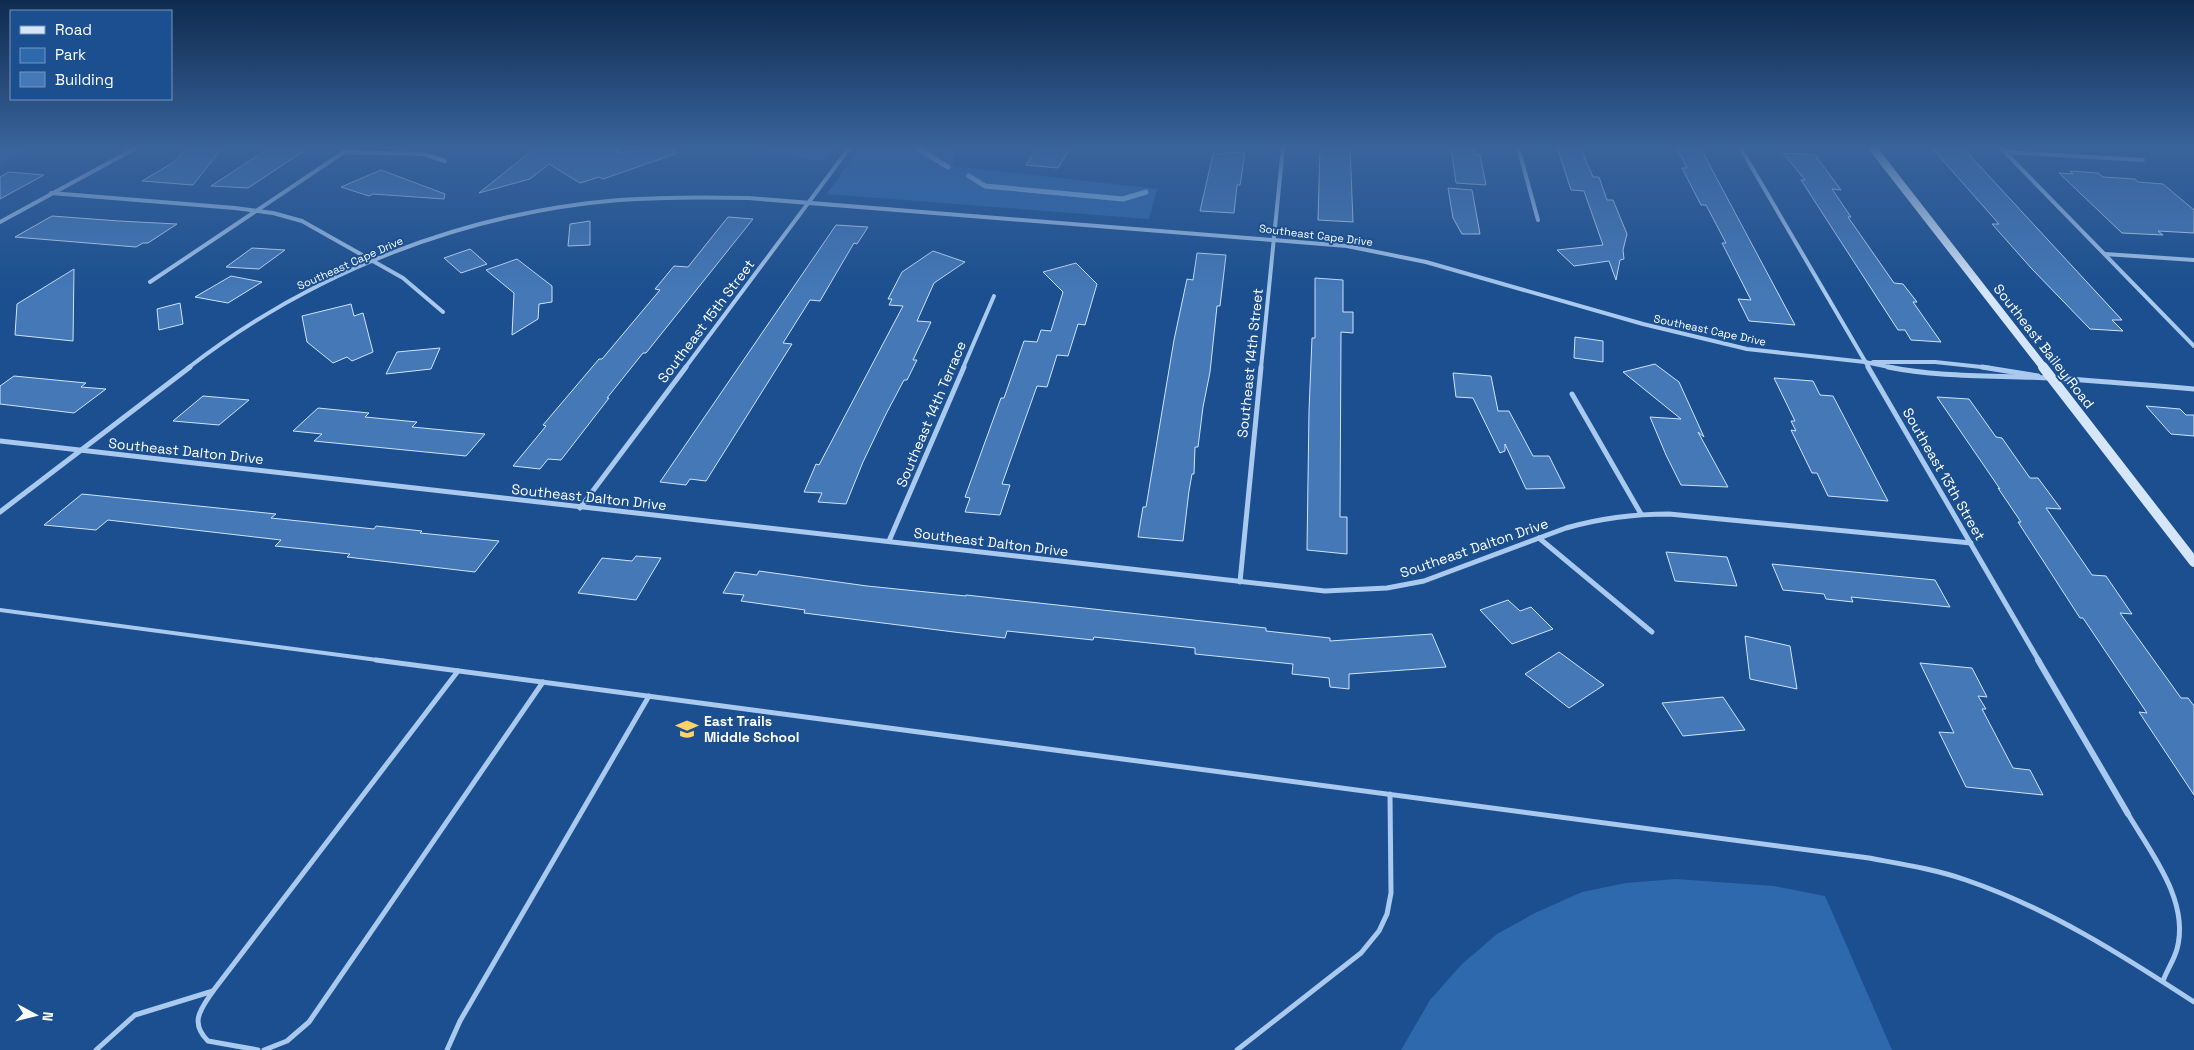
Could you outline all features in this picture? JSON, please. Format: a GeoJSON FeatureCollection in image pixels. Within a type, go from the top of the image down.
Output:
{"type":"FeatureCollection","features":[{"type":"Feature","properties":{"kind":"main road","name":"Southeast Bailey Road"},"geometry":{"type":"LineString","coordinates":[[1910,196],[2194,562]]}},
{"type":"Feature","properties":{"kind":"street"},"geometry":{"type":"LineString","coordinates":[[0,222],[47,196]]}},
{"type":"Feature","properties":{"kind":"street"},"geometry":{"type":"LineString","coordinates":[[88,196],[256,210],[302,221],[403,278],[443,312]]}},
{"type":"Feature","properties":{"kind":"street"},"geometry":{"type":"LineString","coordinates":[[150,282],[277,196]]}},
{"type":"Feature","properties":{"kind":"street","name":"Southeast Cape Drive"},"geometry":{"type":"LineString","coordinates":[[0,512],[217,346],[251,323],[316,286],[371,261],[455,232],[530,213],[567,206],[650,197],[686,196],[808,202],[1274,238],[1347,246],[1426,262],[1643,324],[1747,348],[1865,362],[1908,371],[2002,378],[2051,378],[2194,389]]}},
{"type":"Feature","properties":{"kind":"street","name":"Southeast 15th Street"},"geometry":{"type":"LineString","coordinates":[[580,508],[813,196]]}},
{"type":"Feature","properties":{"kind":"street","name":"Southeast 14th Street"},"geometry":{"type":"LineString","coordinates":[[1240,582],[1278,196]]}},
{"type":"Feature","properties":{"kind":"street"},"geometry":{"type":"LineString","coordinates":[[1531,196],[1538,220]]}},
{"type":"Feature","properties":{"kind":"street","name":"Southeast 13th Street"},"geometry":{"type":"LineString","coordinates":[[1768,196],[2128,814]]}},
{"type":"Feature","properties":{"kind":"street"},"geometry":{"type":"LineString","coordinates":[[2048,196],[2194,346]]}},
{"type":"Feature","properties":{"kind":"street"},"geometry":{"type":"LineString","coordinates":[[2104,254],[2194,260]]}},
{"type":"Feature","properties":{"kind":"street","name":"Southeast 14th Terrace"},"geometry":{"type":"LineString","coordinates":[[889,541],[994,296]]}},
{"type":"Feature","properties":{"kind":"street","name":"Southeast Cape Drive"},"geometry":{"type":"LineString","coordinates":[[1865,362],[1900,360],[1994,367],[2051,378]]}},
{"type":"Feature","properties":{"kind":"street"},"geometry":{"type":"LineString","coordinates":[[1572,394],[1641,514]]}},
{"type":"Feature","properties":{"kind":"street","name":"Southeast Dalton Drive"},"geometry":{"type":"LineString","coordinates":[[0,441],[1325,591],[1360,591],[1393,588],[1423,581],[1585,522],[1616,516],[1641,514],[1669,514],[1971,543]]}},
{"type":"Feature","properties":{"kind":"street"},"geometry":{"type":"LineString","coordinates":[[1539,538],[1652,632]]}},
{"type":"Feature","properties":{"kind":"lane"},"geometry":{"type":"LineString","coordinates":[[0,610],[1390,794],[1869,858],[1916,866],[1965,880],[2011,897],[2131,960],[2194,1002]]}},
{"type":"Feature","properties":{"kind":"lane"},"geometry":{"type":"LineString","coordinates":[[258,1050],[208,1041],[202,1036],[197,1025],[198,1013],[458,671]]}},
{"type":"Feature","properties":{"kind":"lane"},"geometry":{"type":"LineString","coordinates":[[264,1050],[287,1041],[309,1022],[543,682]]}},
{"type":"Feature","properties":{"kind":"lane"},"geometry":{"type":"LineString","coordinates":[[447,1050],[460,1021],[649,696]]}},
{"type":"Feature","properties":{"kind":"lane"},"geometry":{"type":"LineString","coordinates":[[1237,1050],[1361,953],[1379,932],[1387,914],[1391,893],[1390,794]]}},
{"type":"Feature","properties":{"kind":"lane"},"geometry":{"type":"LineString","coordinates":[[2128,814],[2170,888],[2179,914],[2180,932],[2177,948],[2162,981]]}},
{"type":"Feature","properties":{"kind":"lane"},"geometry":{"type":"LineString","coordinates":[[96,1050],[136,1015],[213,991]]}},
{"type":"Feature","properties":{"kind":"green space"},"geometry":{"type":"Polygon","coordinates":[[[853,196],[1155,196],[1149,219],[853,196]]]}},
{"type":"Feature","properties":{"kind":"green space"},"geometry":{"type":"Polygon","coordinates":[[[1676,879],[1774,886],[1825,896],[1892,1050],[1401,1050],[1430,1000],[1462,964],[1497,934],[1535,913],[1582,892],[1626,883],[1676,879]]]}},
{"type":"Feature","properties":{"kind":"building"},"geometry":{"type":"Polygon","coordinates":[[[401,196],[445,196],[444,199],[401,196]]]}},
{"type":"Feature","properties":{"kind":"building"},"geometry":{"type":"Polygon","coordinates":[[[1203,196],[1236,196],[1234,213],[1200,211],[1203,196]]]}},
{"type":"Feature","properties":{"kind":"building"},"geometry":{"type":"Polygon","coordinates":[[[1319,196],[1352,196],[1353,222],[1318,220],[1319,196]]]}},
{"type":"Feature","properties":{"kind":"building"},"geometry":{"type":"Polygon","coordinates":[[[1449,196],[1473,196],[1480,234],[1462,234],[1453,218],[1449,196]]]}},
{"type":"Feature","properties":{"kind":"building"},"geometry":{"type":"Polygon","coordinates":[[[1586,196],[1606,196],[1607,200],[1613,200],[1627,234],[1623,250],[1624,259],[1620,260],[1616,280],[1609,261],[1574,266],[1557,250],[1603,245],[1586,196]]]}},
{"type":"Feature","properties":{"kind":"building"},"geometry":{"type":"Polygon","coordinates":[[[1696,196],[1726,196],[1795,325],[1749,321],[1738,299],[1751,300],[1722,243],[1726,243],[1706,205],[1701,205],[1696,196]]]}},
{"type":"Feature","properties":{"kind":"building"},"geometry":{"type":"Polygon","coordinates":[[[1811,196],[1837,196],[1851,217],[1848,217],[1894,283],[1903,284],[1917,302],[1913,302],[1941,342],[1911,340],[1905,330],[1898,330],[1811,196]]]}},
{"type":"Feature","properties":{"kind":"building"},"geometry":{"type":"Polygon","coordinates":[[[1974,196],[2007,196],[2122,320],[2112,320],[2123,331],[2090,329],[1992,224],[1999,224],[1974,196]]]}},
{"type":"Feature","properties":{"kind":"building"},"geometry":{"type":"Polygon","coordinates":[[[2083,196],[2177,196],[2194,210],[2194,233],[2158,231],[2163,235],[2122,233],[2083,196]]]}},
{"type":"Feature","properties":{"kind":"building"},"geometry":{"type":"Polygon","coordinates":[[[52,216],[177,224],[148,243],[143,243],[136,247],[15,237],[52,216]]]}},
{"type":"Feature","properties":{"kind":"building"},"geometry":{"type":"Polygon","coordinates":[[[728,217],[753,219],[646,353],[643,353],[607,398],[609,398],[561,460],[548,459],[540,469],[513,466],[546,426],[543,425],[660,290],[655,289],[674,266],[688,267],[728,217]]]}},
{"type":"Feature","properties":{"kind":"building"},"geometry":{"type":"Polygon","coordinates":[[[590,221],[590,245],[568,246],[570,224],[590,221]]]}},
{"type":"Feature","properties":{"kind":"building"},"geometry":{"type":"Polygon","coordinates":[[[836,225],[868,227],[857,244],[854,243],[820,301],[810,300],[783,343],[792,344],[706,481],[690,479],[686,485],[660,482],[836,225]]]}},
{"type":"Feature","properties":{"kind":"building"},"geometry":{"type":"Polygon","coordinates":[[[252,248],[285,250],[259,269],[226,267],[252,248]]]}},
{"type":"Feature","properties":{"kind":"building"},"geometry":{"type":"Polygon","coordinates":[[[470,249],[487,264],[461,273],[444,258],[470,249]]]}},
{"type":"Feature","properties":{"kind":"building"},"geometry":{"type":"Polygon","coordinates":[[[933,251],[965,262],[934,283],[917,321],[931,322],[913,360],[917,360],[886,414],[863,462],[846,504],[818,502],[822,493],[804,492],[816,464],[819,465],[903,306],[889,305],[892,299],[888,299],[902,272],[933,251]]]}},
{"type":"Feature","properties":{"kind":"building"},"geometry":{"type":"Polygon","coordinates":[[[1197,253],[1226,255],[1220,306],[1217,306],[1210,372],[1198,447],[1195,447],[1194,474],[1192,474],[1189,491],[1183,541],[1138,537],[1143,507],[1146,507],[1174,340],[1187,279],[1193,280],[1197,253]]]}},
{"type":"Feature","properties":{"kind":"building"},"geometry":{"type":"Polygon","coordinates":[[[517,259],[552,286],[552,302],[539,304],[538,319],[512,335],[514,293],[486,270],[517,259]]]}},
{"type":"Feature","properties":{"kind":"building"},"geometry":{"type":"Polygon","coordinates":[[[1076,263],[1097,284],[1085,325],[1078,324],[1068,356],[1057,355],[1047,387],[1037,386],[1002,484],[1010,485],[1000,515],[965,512],[970,498],[965,497],[1024,341],[1037,342],[1041,330],[1051,331],[1063,292],[1043,272],[1076,263]]]}},
{"type":"Feature","properties":{"kind":"building"},"geometry":{"type":"Polygon","coordinates":[[[74,269],[73,341],[15,335],[17,304],[74,269]]]}},
{"type":"Feature","properties":{"kind":"building"},"geometry":{"type":"Polygon","coordinates":[[[231,276],[262,282],[228,303],[195,297],[231,276]]]}},
{"type":"Feature","properties":{"kind":"building"},"geometry":{"type":"Polygon","coordinates":[[[1315,278],[1343,280],[1343,312],[1353,312],[1353,333],[1341,332],[1340,517],[1347,517],[1347,554],[1307,550],[1309,411],[1312,338],[1315,338],[1315,278]]]}},
{"type":"Feature","properties":{"kind":"building"},"geometry":{"type":"Polygon","coordinates":[[[180,303],[183,324],[159,330],[157,309],[180,303]]]}},
{"type":"Feature","properties":{"kind":"building"},"geometry":{"type":"Polygon","coordinates":[[[351,304],[354,316],[363,313],[373,352],[352,361],[347,357],[333,363],[307,342],[302,316],[351,304]]]}},
{"type":"Feature","properties":{"kind":"building"},"geometry":{"type":"Polygon","coordinates":[[[1575,337],[1603,341],[1603,362],[1574,358],[1575,337]]]}},
{"type":"Feature","properties":{"kind":"building"},"geometry":{"type":"Polygon","coordinates":[[[440,348],[431,369],[386,374],[397,352],[440,348]]]}},
{"type":"Feature","properties":{"kind":"building"},"geometry":{"type":"Polygon","coordinates":[[[1655,364],[1679,382],[1704,437],[1698,432],[1728,487],[1681,485],[1650,417],[1681,419],[1623,372],[1655,364]]]}},
{"type":"Feature","properties":{"kind":"building"},"geometry":{"type":"Polygon","coordinates":[[[1453,373],[1491,376],[1498,411],[1509,411],[1533,456],[1549,456],[1565,488],[1526,489],[1505,444],[1505,451],[1500,453],[1473,398],[1456,397],[1453,373]]]}},
{"type":"Feature","properties":{"kind":"building"},"geometry":{"type":"Polygon","coordinates":[[[14,376],[86,383],[81,387],[106,389],[74,413],[0,404],[0,386],[14,376]]]}},
{"type":"Feature","properties":{"kind":"building"},"geometry":{"type":"Polygon","coordinates":[[[1774,378],[1813,381],[1820,395],[1833,396],[1888,501],[1828,496],[1817,473],[1812,473],[1791,430],[1796,431],[1791,421],[1795,421],[1774,378]]]}},
{"type":"Feature","properties":{"kind":"building"},"geometry":{"type":"Polygon","coordinates":[[[203,396],[249,400],[219,425],[173,421],[203,396]]]}},
{"type":"Feature","properties":{"kind":"building"},"geometry":{"type":"Polygon","coordinates":[[[1937,397],[1969,399],[1996,437],[2002,438],[2030,478],[2038,478],[2061,509],[2046,508],[2092,575],[2106,576],[2132,614],[2120,613],[2181,698],[2188,698],[2194,706],[2194,795],[2139,712],[2147,713],[2083,618],[2080,618],[1998,488],[2000,489],[1937,397]]]}},
{"type":"Feature","properties":{"kind":"building"},"geometry":{"type":"Polygon","coordinates":[[[2146,406],[2180,409],[2186,415],[2194,415],[2194,436],[2171,434],[2146,406]]]}},
{"type":"Feature","properties":{"kind":"building"},"geometry":{"type":"Polygon","coordinates":[[[318,408],[369,413],[365,417],[417,422],[412,427],[485,434],[466,456],[314,441],[322,434],[293,431],[318,408]]]}},
{"type":"Feature","properties":{"kind":"building"},"geometry":{"type":"Polygon","coordinates":[[[82,494],[276,514],[271,518],[374,529],[376,526],[422,531],[420,533],[499,541],[475,572],[347,557],[350,554],[275,546],[281,540],[108,520],[96,530],[44,525],[82,494]]]}},
{"type":"Feature","properties":{"kind":"building"},"geometry":{"type":"Polygon","coordinates":[[[1666,552],[1727,557],[1737,586],[1675,581],[1666,552]]]}},
{"type":"Feature","properties":{"kind":"building"},"geometry":{"type":"Polygon","coordinates":[[[636,556],[661,558],[636,600],[578,593],[602,558],[632,561],[636,556]]]}},
{"type":"Feature","properties":{"kind":"building"},"geometry":{"type":"Polygon","coordinates":[[[1772,564],[1935,580],[1950,607],[1851,597],[1853,602],[1826,599],[1824,594],[1783,590],[1772,564]]]}},
{"type":"Feature","properties":{"kind":"building"},"geometry":{"type":"Polygon","coordinates":[[[759,571],[867,586],[1266,628],[1266,631],[1330,638],[1330,641],[1432,634],[1446,667],[1349,674],[1349,689],[1330,687],[1329,678],[1292,674],[1293,664],[1195,654],[1195,648],[1094,637],[1093,640],[1007,631],[1005,638],[804,613],[805,610],[741,601],[744,595],[723,593],[735,572],[757,575],[759,571]]]}},
{"type":"Feature","properties":{"kind":"building"},"geometry":{"type":"Polygon","coordinates":[[[1508,600],[1520,611],[1531,607],[1553,629],[1512,644],[1480,610],[1508,600]]]}},
{"type":"Feature","properties":{"kind":"building"},"geometry":{"type":"Polygon","coordinates":[[[1745,636],[1790,646],[1797,689],[1750,679],[1745,636]]]}},
{"type":"Feature","properties":{"kind":"building"},"geometry":{"type":"Polygon","coordinates":[[[1559,652],[1604,685],[1569,708],[1525,674],[1559,652]]]}},
{"type":"Feature","properties":{"kind":"building"},"geometry":{"type":"Polygon","coordinates":[[[1920,663],[1972,668],[1987,697],[1978,696],[1986,709],[1982,709],[2013,768],[2030,770],[2043,795],[1966,787],[1939,732],[1954,733],[1920,663]]]}},
{"type":"Feature","properties":{"kind":"building"},"geometry":{"type":"Polygon","coordinates":[[[1723,697],[1745,730],[1683,736],[1662,703],[1723,697]]]}},
{"type":"Feature","properties":{"kind":"waterway"},"geometry":{"type":"LineString","coordinates":[[1091,196],[1123,199],[1133,196]]}},
{"type":"Feature","properties":{"kind":"place","name":"East Trails Middle School"},"geometry":{"type":"Point","coordinates":[687,729]}}]}
